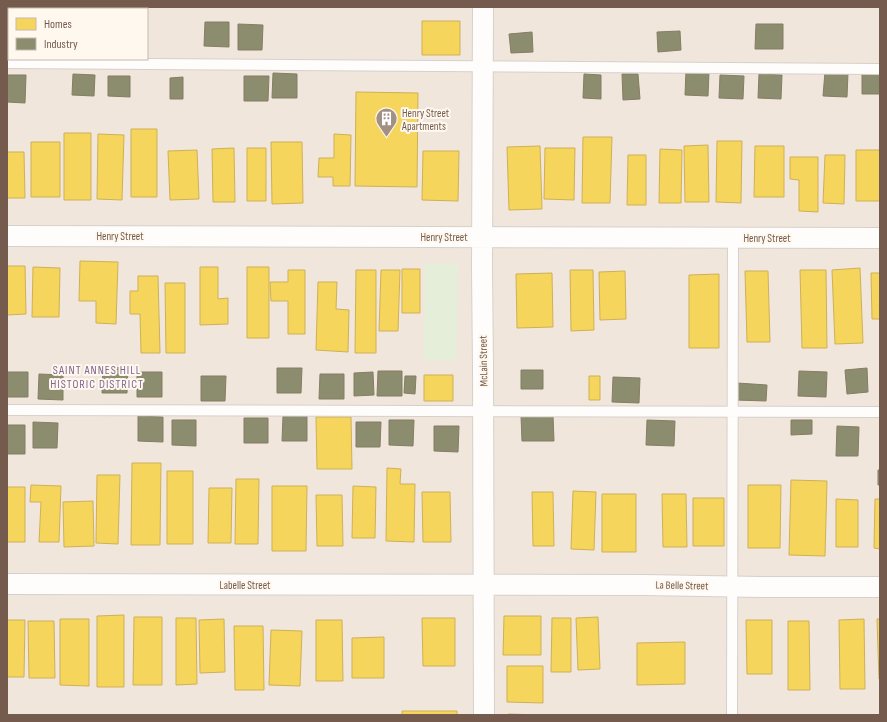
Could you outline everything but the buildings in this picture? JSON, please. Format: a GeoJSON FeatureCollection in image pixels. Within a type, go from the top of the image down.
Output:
{"type":"FeatureCollection","features":[{"type":"Feature","properties":{"kind":"street","name":"McLain Street"},"geometry":{"type":"LineString","coordinates":[[483,7],[482,269],[484,715]]}},
{"type":"Feature","properties":{"kind":"street","name":"Henry Street"},"geometry":{"type":"LineString","coordinates":[[7,236],[880,238]]}},
{"type":"Feature","properties":{"kind":"street","name":"Labelle Street"},"geometry":{"type":"LineString","coordinates":[[7,584],[484,585]]}},
{"type":"Feature","properties":{"kind":"street","name":"La Belle Street"},"geometry":{"type":"LineString","coordinates":[[484,585],[880,587]]}},
{"type":"Feature","properties":{"kind":"lane"},"geometry":{"type":"LineString","coordinates":[[7,63],[880,69]]}},
{"type":"Feature","properties":{"kind":"lane"},"geometry":{"type":"LineString","coordinates":[[732,715],[733,238]]}},
{"type":"Feature","properties":{"kind":"lane"},"geometry":{"type":"LineString","coordinates":[[7,410],[880,412]]}},
{"type":"Feature","properties":{"kind":"shaded area"},"geometry":{"type":"Polygon","coordinates":[[[7,7],[880,7],[880,715],[7,715],[7,7]]]}},
{"type":"Feature","properties":{"kind":"green space"},"geometry":{"type":"Polygon","coordinates":[[[425,263],[458,264],[456,361],[424,360],[425,263]]]}},
{"type":"Feature","properties":{"kind":"place","name":"Henry Street Apartments"},"geometry":{"type":"Point","coordinates":[386,138]}},
{"type":"Feature","properties":{"kind":"district","name":"SAINT ANNES HILL HISTORIC DISTRICT"},"geometry":{"type":"Point","coordinates":[97,377]}}]}
